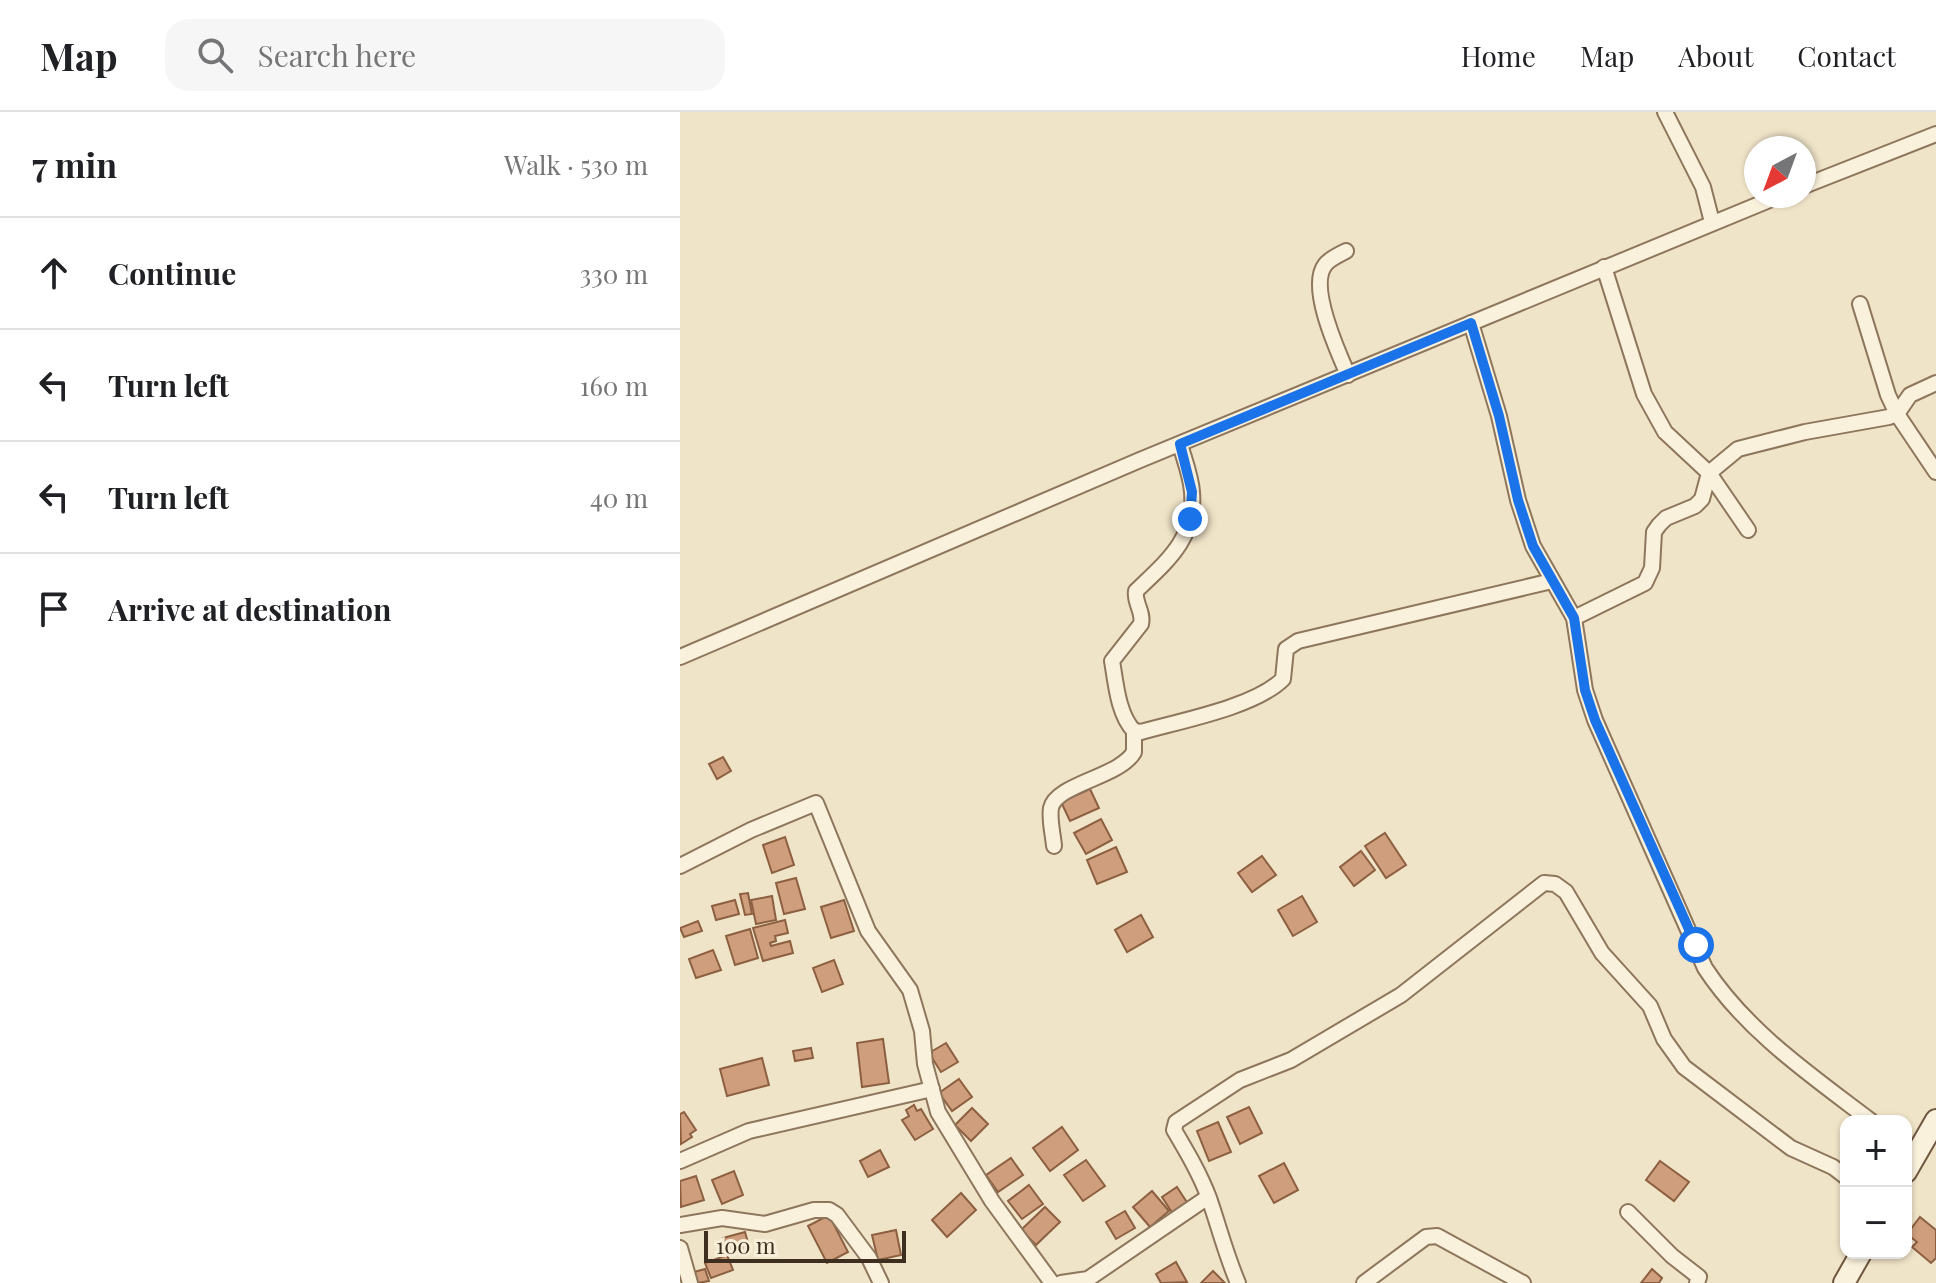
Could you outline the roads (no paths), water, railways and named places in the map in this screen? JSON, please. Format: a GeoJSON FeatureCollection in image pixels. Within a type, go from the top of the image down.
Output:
{"type":"FeatureCollection","features":[{"type":"Feature","properties":{"kind":"main road"},"geometry":{"type":"LineString","coordinates":[[1917,1154],[1936,1120]]}},
{"type":"Feature","properties":{"kind":"main road"},"geometry":{"type":"LineString","coordinates":[[1844,1283],[1858,1259]]}},
{"type":"Feature","properties":{"kind":"street"},"geometry":{"type":"LineString","coordinates":[[1665,112],[1703,187],[1712,222]]}},
{"type":"Feature","properties":{"kind":"street"},"geometry":{"type":"LineString","coordinates":[[1816,181],[1936,134]]}},
{"type":"Feature","properties":{"kind":"street"},"geometry":{"type":"LineString","coordinates":[[680,657],[1180,444],[1748,208]]}},
{"type":"Feature","properties":{"kind":"street"},"geometry":{"type":"LineString","coordinates":[[1346,251],[1325,264],[1320,285],[1323,307],[1348,375]]}},
{"type":"Feature","properties":{"kind":"street"},"geometry":{"type":"LineString","coordinates":[[1604,267],[1644,394],[1665,432],[1709,473],[1748,530]]}},
{"type":"Feature","properties":{"kind":"street"},"geometry":{"type":"LineString","coordinates":[[1860,304],[1888,395],[1897,414],[1936,472]]}},
{"type":"Feature","properties":{"kind":"street"},"geometry":{"type":"LineString","coordinates":[[1471,323],[1533,546],[1574,618],[1585,690],[1595,720],[1705,968],[1724,996],[1793,1061],[1863,1115]]}},
{"type":"Feature","properties":{"kind":"street"},"geometry":{"type":"LineString","coordinates":[[1574,618],[1645,583],[1652,568],[1654,532],[1666,518],[1695,506],[1702,499],[1709,473],[1744,446],[1897,414],[1910,395],[1936,383]]}},
{"type":"Feature","properties":{"kind":"street"},"geometry":{"type":"LineString","coordinates":[[1054,846],[1051,810],[1054,801],[1067,791],[1116,768],[1131,757],[1135,745],[1134,731],[1118,695],[1112,661],[1141,624],[1143,616],[1134,600],[1136,591],[1182,544],[1190,519],[1192,492],[1180,444]]}},
{"type":"Feature","properties":{"kind":"street"},"geometry":{"type":"LineString","coordinates":[[1134,731],[1141,732],[1236,705],[1270,690],[1283,679],[1286,649],[1298,641],[1552,581]]}},
{"type":"Feature","properties":{"kind":"street"},"geometry":{"type":"LineString","coordinates":[[680,866],[751,830],[816,803],[868,931],[910,990],[922,1031],[925,1064],[938,1112],[992,1201],[1052,1283]]}},
{"type":"Feature","properties":{"kind":"street"},"geometry":{"type":"LineString","coordinates":[[1238,1283],[1208,1197],[1191,1158],[1174,1130],[1176,1122],[1240,1080],[1291,1060],[1401,995],[1427,978],[1544,883],[1555,884],[1566,892],[1602,953],[1650,1006],[1664,1039],[1684,1067],[1791,1148],[1840,1172]]}},
{"type":"Feature","properties":{"kind":"street"},"geometry":{"type":"LineString","coordinates":[[680,1161],[749,1131],[932,1089]]}},
{"type":"Feature","properties":{"kind":"street"},"geometry":{"type":"LineString","coordinates":[[1061,1283],[1088,1279],[1208,1197]]}},
{"type":"Feature","properties":{"kind":"street"},"geometry":{"type":"LineString","coordinates":[[680,1225],[722,1218],[765,1224],[814,1210],[829,1210],[837,1215],[869,1258],[881,1283]]}},
{"type":"Feature","properties":{"kind":"street"},"geometry":{"type":"LineString","coordinates":[[1628,1212],[1672,1256],[1699,1277],[1697,1283]]}},
{"type":"Feature","properties":{"kind":"street"},"geometry":{"type":"LineString","coordinates":[[1364,1283],[1426,1237],[1437,1236],[1523,1283]]}},
{"type":"Feature","properties":{"kind":"street"},"geometry":{"type":"LineString","coordinates":[[680,1248],[690,1283]]}}]}
